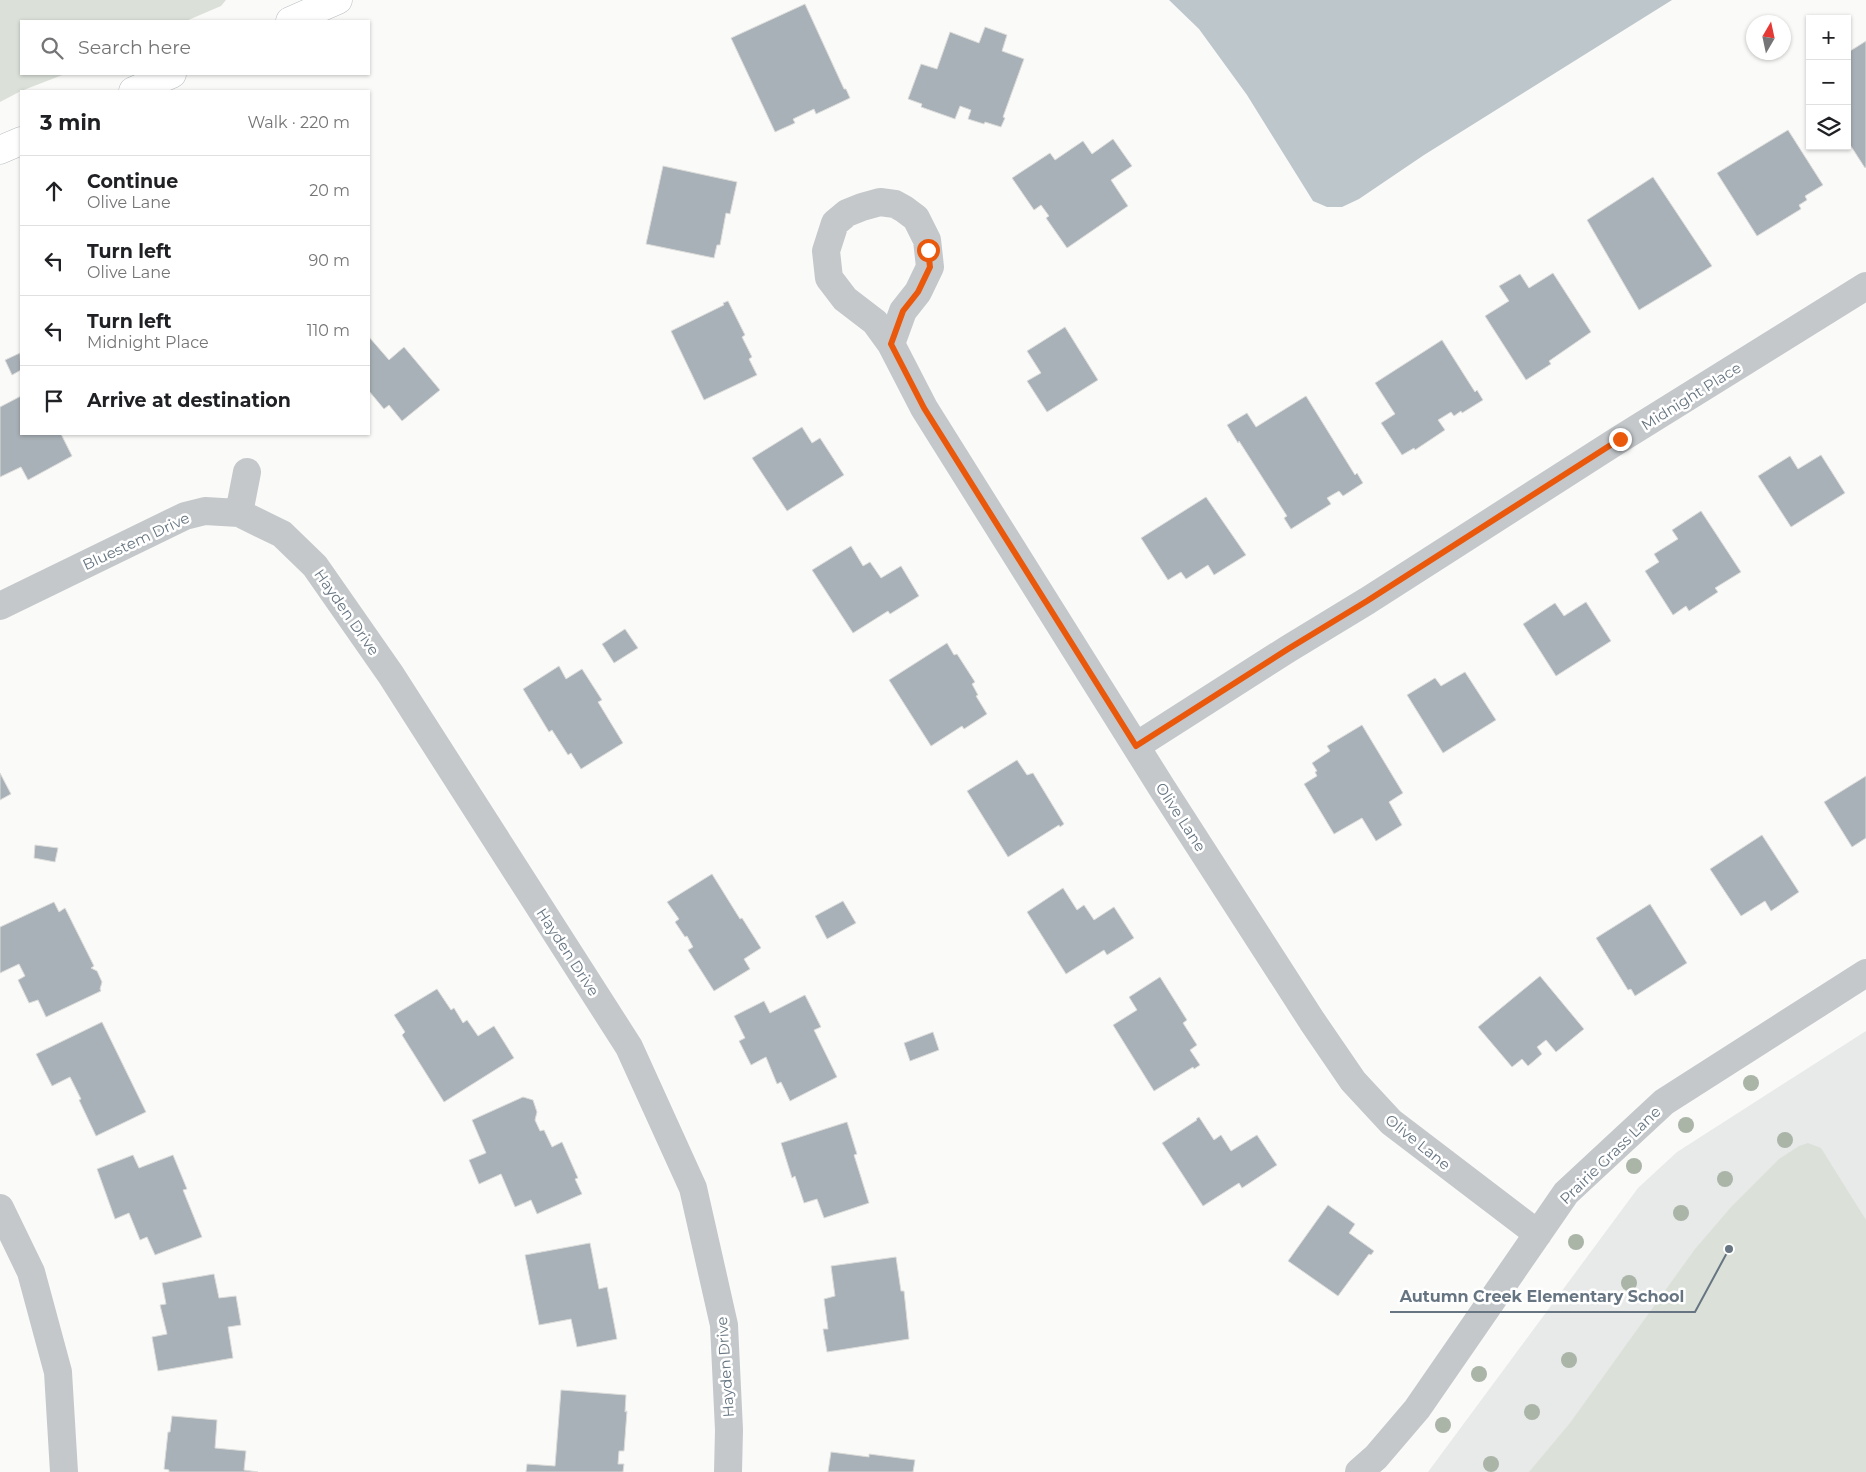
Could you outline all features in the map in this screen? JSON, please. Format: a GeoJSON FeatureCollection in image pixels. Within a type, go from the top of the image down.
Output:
{"type":"FeatureCollection","features":[{"type":"Feature","properties":{"kind":"main road"},"geometry":{"type":"LineString","coordinates":[[292,20],[338,0]]}},
{"type":"Feature","properties":{"kind":"main road"},"geometry":{"type":"LineString","coordinates":[[135,90],[170,75]]}},
{"type":"Feature","properties":{"kind":"main road"},"geometry":{"type":"LineString","coordinates":[[0,150],[20,141]]}},
{"type":"Feature","properties":{"kind":"street","name":"Olive Lane"},"geometry":{"type":"LineString","coordinates":[[891,344],[903,311],[918,292],[930,267],[927,240],[916,218],[895,204],[880,202],[847,213],[835,223],[826,251],[829,278],[844,299],[875,322],[891,344],[924,408],[1136,746],[1352,1081],[1391,1122],[1538,1234]]}},
{"type":"Feature","properties":{"kind":"street","name":"Midnight Place"},"geometry":{"type":"LineString","coordinates":[[1136,746],[1620,439],[1866,286]]}},
{"type":"Feature","properties":{"kind":"street"},"geometry":{"type":"LineString","coordinates":[[239,513],[248,472]]}},
{"type":"Feature","properties":{"kind":"street","name":"Bluestem Drive"},"geometry":{"type":"LineString","coordinates":[[0,606],[185,516],[205,511],[239,513]]}},
{"type":"Feature","properties":{"kind":"street","name":"Hayden Drive"},"geometry":{"type":"LineString","coordinates":[[239,513],[282,534],[315,566],[391,675],[629,1047],[689,1179],[695,1198],[724,1325],[729,1430],[728,1472]]}},
{"type":"Feature","properties":{"kind":"street","name":"Prairie Grass Lane"},"geometry":{"type":"LineString","coordinates":[[1359,1472],[1376,1457],[1417,1409],[1566,1193],[1664,1102],[1866,973]]}},
{"type":"Feature","properties":{"kind":"street"},"geometry":{"type":"LineString","coordinates":[[0,1208],[31,1272],[58,1372],[64,1472]]}},
{"type":"Feature","properties":{"kind":"shaded area"},"geometry":{"type":"Polygon","coordinates":[[[0,0],[226,0],[221,6],[188,20],[20,20],[20,75],[62,75],[20,90],[0,102],[0,0]]]}},
{"type":"Feature","properties":{"kind":"shaded area"},"geometry":{"type":"Polygon","coordinates":[[[1169,0],[1672,0],[1424,155],[1359,199],[1342,207],[1327,207],[1313,201],[1247,95],[1199,29],[1169,0]]]}},
{"type":"Feature","properties":{"kind":"shaded area"},"geometry":{"type":"Polygon","coordinates":[[[1866,1031],[1866,1472],[1428,1472],[1638,1188],[1677,1152],[1866,1031]]]}},
{"type":"Feature","properties":{"kind":"shaded area"},"geometry":{"type":"Polygon","coordinates":[[[1808,1143],[1821,1148],[1866,1220],[1866,1472],[1529,1472],[1570,1423],[1695,1249],[1732,1206],[1779,1159],[1799,1146],[1808,1143]]]}},
{"type":"Feature","properties":{"kind":"building"},"geometry":{"type":"Polygon","coordinates":[[[805,4],[844,89],[846,89],[850,98],[816,114],[814,109],[793,119],[795,123],[775,132],[731,38],[805,4]]]}},
{"type":"Feature","properties":{"kind":"building"},"geometry":{"type":"Polygon","coordinates":[[[985,27],[1007,35],[1002,51],[1024,59],[1001,127],[968,119],[971,110],[960,106],[955,119],[921,107],[922,104],[908,99],[921,64],[937,69],[950,32],[979,43],[985,27]]]}},
{"type":"Feature","properties":{"kind":"building"},"geometry":{"type":"Polygon","coordinates":[[[1866,41],[1865,168],[1851,146],[1851,50],[1866,41]]]}},
{"type":"Feature","properties":{"kind":"building"},"geometry":{"type":"Polygon","coordinates":[[[1788,130],[1823,185],[1805,196],[1807,200],[1799,205],[1801,209],[1757,236],[1717,173],[1788,130]]]}},
{"type":"Feature","properties":{"kind":"building"},"geometry":{"type":"Polygon","coordinates":[[[1113,139],[1132,166],[1111,180],[1128,206],[1067,248],[1046,218],[1049,216],[1041,205],[1034,210],[1012,178],[1050,153],[1055,160],[1083,141],[1092,154],[1113,139]]]}},
{"type":"Feature","properties":{"kind":"building"},"geometry":{"type":"Polygon","coordinates":[[[663,166],[737,182],[730,214],[726,213],[720,245],[717,245],[714,258],[646,244],[663,166]]]}},
{"type":"Feature","properties":{"kind":"building"},"geometry":{"type":"Polygon","coordinates":[[[1653,177],[1712,266],[1639,310],[1587,220],[1653,177]]]}},
{"type":"Feature","properties":{"kind":"building"},"geometry":{"type":"Polygon","coordinates":[[[1553,273],[1591,332],[1549,361],[1551,364],[1526,380],[1485,316],[1509,301],[1499,286],[1520,274],[1529,288],[1553,273]]]}},
{"type":"Feature","properties":{"kind":"building"},"geometry":{"type":"Polygon","coordinates":[[[728,301],[745,335],[742,337],[752,357],[749,359],[757,375],[704,400],[671,331],[724,305],[723,303],[728,301]]]}},
{"type":"Feature","properties":{"kind":"building"},"geometry":{"type":"Polygon","coordinates":[[[1065,327],[1098,380],[1047,412],[1027,381],[1041,373],[1027,351],[1065,327]]]}},
{"type":"Feature","properties":{"kind":"building"},"geometry":{"type":"Polygon","coordinates":[[[370,338],[389,360],[404,347],[440,390],[402,421],[389,405],[384,409],[370,392],[370,338]]]}},
{"type":"Feature","properties":{"kind":"building"},"geometry":{"type":"Polygon","coordinates":[[[1442,340],[1475,392],[1477,390],[1483,400],[1462,413],[1461,411],[1454,416],[1451,412],[1438,420],[1445,430],[1415,450],[1414,448],[1402,455],[1381,423],[1395,414],[1375,383],[1442,340]]]}},
{"type":"Feature","properties":{"kind":"building"},"geometry":{"type":"Polygon","coordinates":[[[20,353],[20,371],[12,375],[5,360],[20,353]]]}},
{"type":"Feature","properties":{"kind":"building"},"geometry":{"type":"Polygon","coordinates":[[[1306,396],[1355,475],[1357,473],[1363,483],[1343,496],[1339,491],[1327,498],[1331,504],[1291,529],[1284,518],[1287,516],[1227,425],[1247,413],[1256,427],[1306,396]]]}},
{"type":"Feature","properties":{"kind":"building"},"geometry":{"type":"Polygon","coordinates":[[[20,397],[20,435],[62,435],[72,456],[28,480],[21,467],[0,477],[0,407],[20,397]]]}},
{"type":"Feature","properties":{"kind":"building"},"geometry":{"type":"Polygon","coordinates":[[[802,427],[812,443],[820,438],[844,475],[787,511],[752,458],[802,427]]]}},
{"type":"Feature","properties":{"kind":"building"},"geometry":{"type":"Polygon","coordinates":[[[1821,455],[1845,493],[1791,527],[1758,476],[1790,456],[1798,469],[1821,455]]]}},
{"type":"Feature","properties":{"kind":"building"},"geometry":{"type":"Polygon","coordinates":[[[1206,497],[1246,555],[1214,575],[1208,565],[1186,579],[1181,572],[1168,580],[1141,538],[1206,497]]]}},
{"type":"Feature","properties":{"kind":"building"},"geometry":{"type":"Polygon","coordinates":[[[1701,511],[1741,572],[1715,588],[1718,592],[1689,611],[1686,606],[1673,615],[1645,571],[1659,562],[1654,554],[1678,539],[1672,530],[1701,511]]]}},
{"type":"Feature","properties":{"kind":"building"},"geometry":{"type":"Polygon","coordinates":[[[851,546],[863,566],[870,562],[881,578],[901,566],[919,596],[890,614],[888,611],[853,633],[812,570],[851,546]]]}},
{"type":"Feature","properties":{"kind":"building"},"geometry":{"type":"Polygon","coordinates":[[[1586,602],[1611,641],[1556,676],[1523,624],[1555,603],[1564,616],[1586,602]]]}},
{"type":"Feature","properties":{"kind":"building"},"geometry":{"type":"Polygon","coordinates":[[[625,629],[638,648],[614,663],[602,644],[625,629]]]}},
{"type":"Feature","properties":{"kind":"building"},"geometry":{"type":"Polygon","coordinates":[[[947,643],[954,655],[957,654],[975,682],[972,684],[978,695],[976,696],[987,714],[964,729],[962,726],[931,746],[889,680],[947,643]]]}},
{"type":"Feature","properties":{"kind":"building"},"geometry":{"type":"Polygon","coordinates":[[[559,666],[566,679],[582,669],[602,700],[598,702],[623,743],[581,769],[571,753],[568,755],[552,730],[549,732],[523,689],[559,666]]]}},
{"type":"Feature","properties":{"kind":"building"},"geometry":{"type":"Polygon","coordinates":[[[1465,672],[1496,720],[1443,753],[1407,695],[1435,678],[1441,686],[1465,672]]]}},
{"type":"Feature","properties":{"kind":"building"},"geometry":{"type":"Polygon","coordinates":[[[1362,725],[1403,793],[1389,802],[1402,825],[1376,841],[1362,818],[1334,834],[1304,784],[1317,776],[1315,772],[1317,771],[1312,763],[1330,751],[1327,746],[1362,725]]]}},
{"type":"Feature","properties":{"kind":"building"},"geometry":{"type":"Polygon","coordinates":[[[1017,760],[1027,775],[1033,773],[1064,824],[1060,827],[1059,825],[1008,857],[967,791],[1017,760]]]}},
{"type":"Feature","properties":{"kind":"building"},"geometry":{"type":"Polygon","coordinates":[[[0,773],[11,794],[0,800],[0,773]]]}},
{"type":"Feature","properties":{"kind":"building"},"geometry":{"type":"Polygon","coordinates":[[[1866,776],[1866,838],[1852,847],[1824,802],[1866,776]]]}},
{"type":"Feature","properties":{"kind":"building"},"geometry":{"type":"Polygon","coordinates":[[[1762,835],[1799,892],[1771,911],[1765,901],[1741,916],[1710,869],[1762,835]]]}},
{"type":"Feature","properties":{"kind":"building"},"geometry":{"type":"Polygon","coordinates":[[[35,845],[58,848],[55,862],[34,858],[35,845]]]}},
{"type":"Feature","properties":{"kind":"building"},"geometry":{"type":"Polygon","coordinates":[[[712,874],[761,948],[744,959],[750,969],[714,991],[688,950],[693,947],[687,936],[685,937],[675,922],[679,919],[667,902],[712,874]]]}},
{"type":"Feature","properties":{"kind":"building"},"geometry":{"type":"Polygon","coordinates":[[[1063,888],[1077,910],[1084,905],[1094,920],[1114,907],[1134,938],[1107,955],[1104,950],[1066,974],[1027,912],[1063,888]]]}},
{"type":"Feature","properties":{"kind":"building"},"geometry":{"type":"Polygon","coordinates":[[[843,901],[856,923],[827,939],[815,916],[843,901]]]}},
{"type":"Feature","properties":{"kind":"building"},"geometry":{"type":"Polygon","coordinates":[[[54,902],[59,912],[65,908],[94,966],[91,968],[97,971],[102,982],[101,991],[46,1017],[38,1000],[29,1003],[18,980],[25,976],[19,964],[0,973],[0,927],[54,902]]]}},
{"type":"Feature","properties":{"kind":"building"},"geometry":{"type":"Polygon","coordinates":[[[1650,904],[1687,963],[1635,996],[1631,989],[1628,990],[1596,938],[1650,904]]]}},
{"type":"Feature","properties":{"kind":"building"},"geometry":{"type":"Polygon","coordinates":[[[1540,976],[1584,1029],[1556,1052],[1546,1040],[1537,1047],[1542,1054],[1528,1066],[1522,1059],[1512,1067],[1478,1027],[1540,976]]]}},
{"type":"Feature","properties":{"kind":"building"},"geometry":{"type":"Polygon","coordinates":[[[1160,977],[1187,1020],[1183,1023],[1197,1045],[1190,1050],[1200,1065],[1194,1069],[1193,1067],[1154,1091],[1113,1025],[1137,1010],[1129,997],[1160,977]]]}},
{"type":"Feature","properties":{"kind":"building"},"geometry":{"type":"Polygon","coordinates":[[[437,989],[451,1010],[454,1008],[463,1023],[467,1020],[478,1036],[494,1026],[514,1058],[444,1102],[402,1035],[405,1032],[394,1015],[437,989]]]}},
{"type":"Feature","properties":{"kind":"building"},"geometry":{"type":"Polygon","coordinates":[[[805,995],[821,1027],[814,1030],[837,1077],[790,1101],[781,1082],[777,1084],[766,1057],[751,1065],[739,1041],[745,1038],[734,1016],[764,1001],[770,1013],[805,995]]]}},
{"type":"Feature","properties":{"kind":"building"},"geometry":{"type":"Polygon","coordinates":[[[102,1022],[146,1112],[96,1136],[70,1077],[52,1086],[36,1054],[102,1022]]]}},
{"type":"Feature","properties":{"kind":"building"},"geometry":{"type":"Polygon","coordinates":[[[933,1032],[939,1050],[910,1061],[904,1043],[933,1032]]]}},
{"type":"Feature","properties":{"kind":"building"},"geometry":{"type":"Polygon","coordinates":[[[523,1097],[533,1100],[537,1112],[535,1120],[540,1131],[544,1130],[552,1147],[562,1142],[578,1178],[575,1179],[582,1194],[537,1214],[531,1200],[515,1207],[501,1174],[479,1184],[469,1160],[486,1153],[472,1120],[523,1097]]]}},
{"type":"Feature","properties":{"kind":"building"},"geometry":{"type":"Polygon","coordinates":[[[1199,1117],[1214,1140],[1221,1135],[1231,1151],[1257,1135],[1277,1165],[1242,1188],[1239,1183],[1203,1206],[1162,1143],[1199,1117]]]}},
{"type":"Feature","properties":{"kind":"building"},"geometry":{"type":"Polygon","coordinates":[[[847,1122],[857,1154],[854,1155],[869,1203],[824,1218],[817,1199],[804,1203],[795,1176],[792,1178],[781,1143],[847,1122]]]}},
{"type":"Feature","properties":{"kind":"building"},"geometry":{"type":"Polygon","coordinates":[[[133,1155],[139,1168],[173,1155],[187,1189],[183,1190],[202,1237],[155,1255],[147,1237],[140,1240],[129,1213],[115,1219],[97,1169],[133,1155]]]}},
{"type":"Feature","properties":{"kind":"building"},"geometry":{"type":"Polygon","coordinates":[[[1328,1205],[1355,1224],[1349,1233],[1374,1251],[1371,1255],[1369,1254],[1338,1296],[1288,1261],[1328,1205]]]}},
{"type":"Feature","properties":{"kind":"building"},"geometry":{"type":"Polygon","coordinates":[[[590,1243],[599,1289],[607,1287],[617,1339],[577,1347],[571,1319],[539,1325],[525,1255],[590,1243]]]}},
{"type":"Feature","properties":{"kind":"building"},"geometry":{"type":"Polygon","coordinates":[[[896,1257],[901,1291],[904,1291],[909,1339],[827,1352],[823,1329],[828,1329],[824,1299],[835,1296],[831,1266],[896,1257]]]}},
{"type":"Feature","properties":{"kind":"building"},"geometry":{"type":"Polygon","coordinates":[[[214,1274],[219,1298],[236,1296],[241,1325],[228,1327],[233,1358],[158,1371],[152,1337],[167,1334],[160,1305],[166,1304],[162,1283],[214,1274]]]}},
{"type":"Feature","properties":{"kind":"building"},"geometry":{"type":"Polygon","coordinates":[[[561,1390],[626,1395],[625,1412],[627,1411],[624,1451],[619,1451],[618,1464],[624,1464],[623,1472],[526,1472],[527,1464],[555,1466],[561,1390]]]}},
{"type":"Feature","properties":{"kind":"building"},"geometry":{"type":"Polygon","coordinates":[[[172,1416],[217,1420],[215,1448],[246,1451],[244,1470],[258,1472],[169,1472],[169,1470],[164,1469],[168,1432],[170,1432],[172,1416]]]}},
{"type":"Feature","properties":{"kind":"building"},"geometry":{"type":"Polygon","coordinates":[[[831,1452],[869,1457],[869,1454],[915,1460],[913,1472],[828,1472],[831,1452]]]}},
{"type":"Feature","properties":{"kind":"place","name":"Autumn Creek Elementary School"},"geometry":{"type":"Point","coordinates":[1729,1249]}},
{"type":"Feature","properties":{"kind":"route"},"geometry":{"type":"LineString","coordinates":[[928,250],[930,267],[918,292],[903,311],[891,344],[924,408],[1136,746],[1620,439]]}}]}
